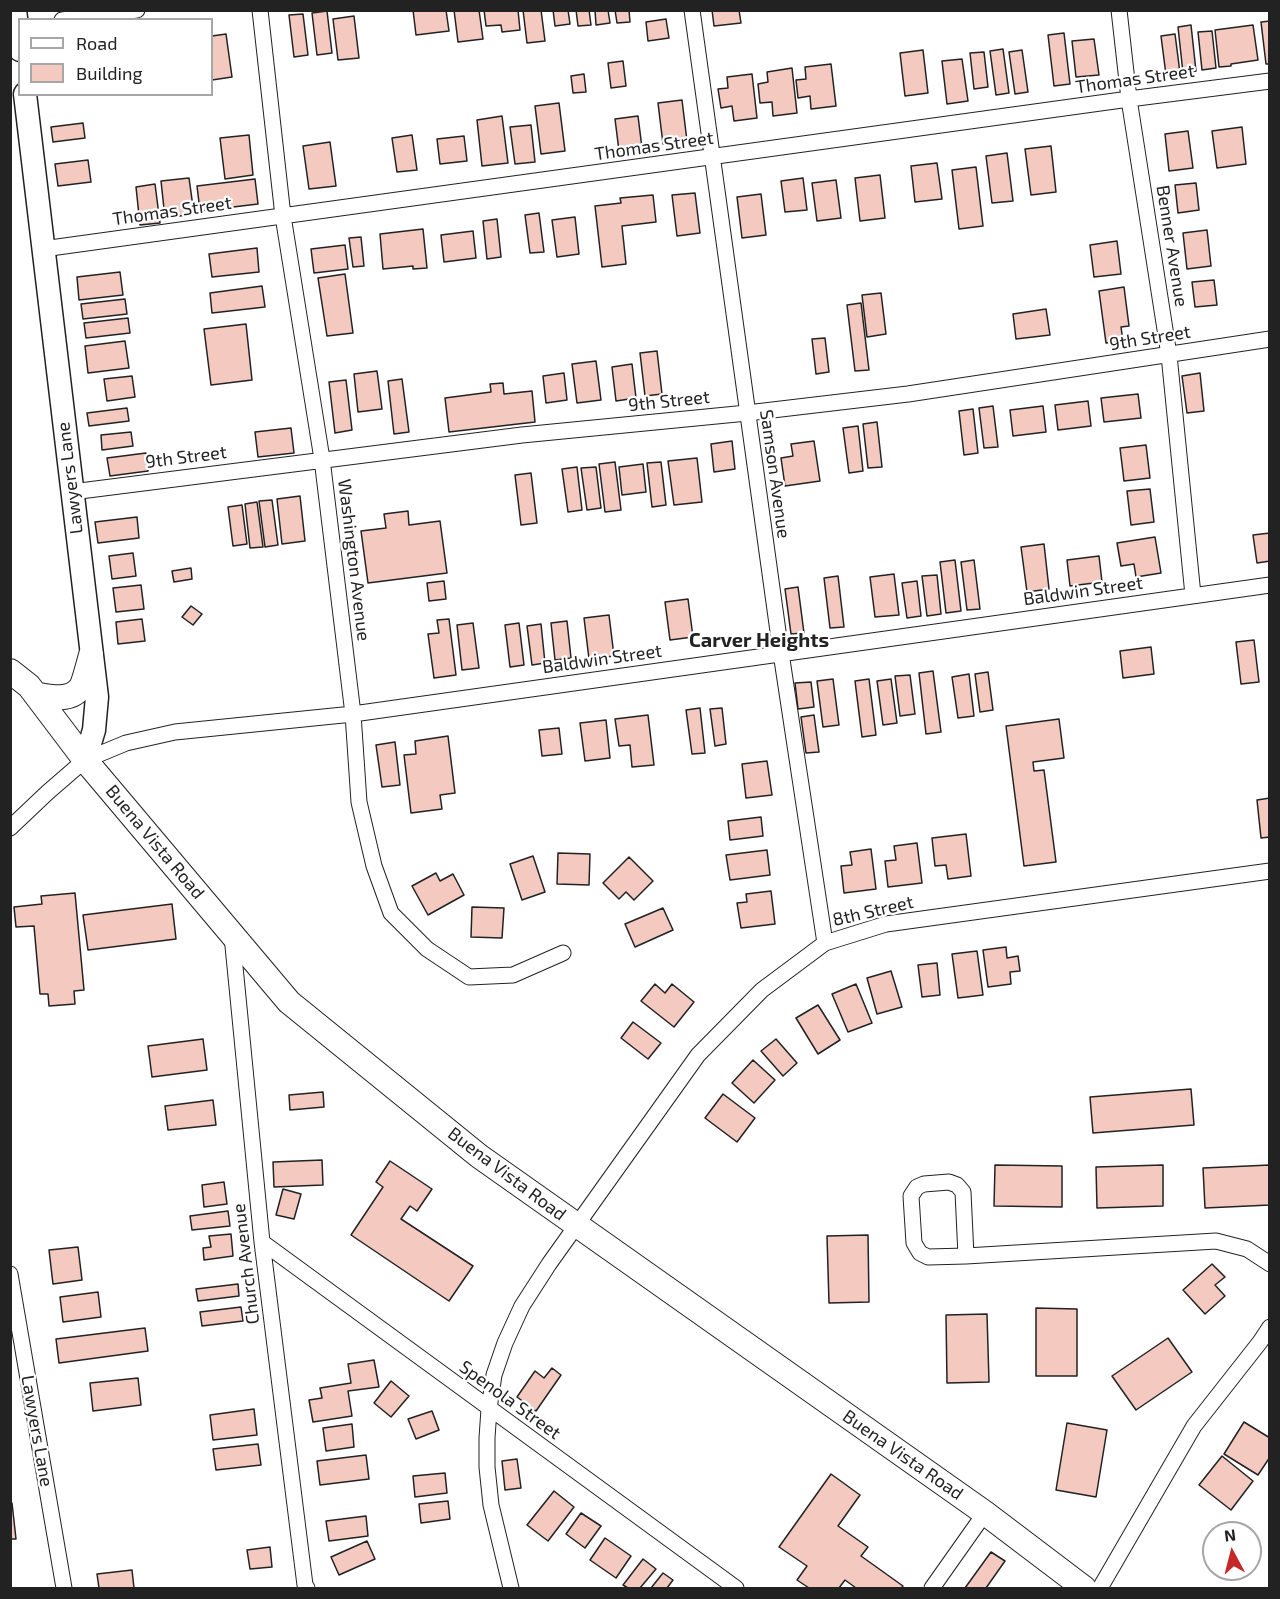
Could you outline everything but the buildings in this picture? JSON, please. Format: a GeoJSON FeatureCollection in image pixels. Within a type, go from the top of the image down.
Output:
{"type":"FeatureCollection","features":[{"type":"Feature","properties":{"kind":"main road"},"geometry":{"type":"LineString","coordinates":[[35,694],[54,698],[68,696],[81,688],[91,655]]}},
{"type":"Feature","properties":{"kind":"main road","name":"Buena Vista Road"},"geometry":{"type":"LineString","coordinates":[[10,671],[29,686],[86,760],[289,1002],[479,1156],[985,1513],[1084,1588]]}},
{"type":"Feature","properties":{"kind":"street"},"geometry":{"type":"LineString","coordinates":[[77,18],[137,10]]}},
{"type":"Feature","properties":{"kind":"street","name":"Washington Avenue"},"geometry":{"type":"LineString","coordinates":[[260,10],[282,216],[322,459],[353,714],[359,802],[374,866],[391,913],[427,949],[469,977],[513,975],[563,952]]}},
{"type":"Feature","properties":{"kind":"street","name":"Samson Avenue"},"geometry":{"type":"LineString","coordinates":[[692,10],[781,653],[825,942]]}},
{"type":"Feature","properties":{"kind":"street","name":"Benner Avenue"},"geometry":{"type":"LineString","coordinates":[[1119,10],[1129,99],[1169,355],[1193,595]]}},
{"type":"Feature","properties":{"kind":"street","name":"Thomas Street"},"geometry":{"type":"LineString","coordinates":[[43,249],[1269,81]]}},
{"type":"Feature","properties":{"kind":"street","name":"Lawyers Lane"},"geometry":{"type":"LineString","coordinates":[[25,96],[96,697],[94,730],[86,760]]}},
{"type":"Feature","properties":{"kind":"street","name":"9th Street"},"geometry":{"type":"LineString","coordinates":[[72,492],[522,435],[747,413],[908,394],[1269,339]]}},
{"type":"Feature","properties":{"kind":"street","name":"Baldwin Street"},"geometry":{"type":"LineString","coordinates":[[86,760],[126,743],[175,732],[353,714],[1269,585]]}},
{"type":"Feature","properties":{"kind":"street"},"geometry":{"type":"LineString","coordinates":[[10,828],[86,760]]}},
{"type":"Feature","properties":{"kind":"street","name":"8th Street"},"geometry":{"type":"LineString","coordinates":[[511,1588],[491,1505],[486,1467],[489,1408],[494,1375],[505,1343],[522,1306],[549,1264],[698,1055],[762,990],[825,942],[886,924],[1269,871]]}},
{"type":"Feature","properties":{"kind":"street","name":"Church Avenue"},"geometry":{"type":"LineString","coordinates":[[232,933],[262,1242],[307,1588]]}},
{"type":"Feature","properties":{"kind":"street"},"geometry":{"type":"LineString","coordinates":[[966,1256],[963,1192],[957,1185],[950,1182],[924,1184],[917,1187],[911,1196],[914,1243],[920,1253],[928,1257],[966,1256],[1216,1241],[1247,1249],[1269,1264]]}},
{"type":"Feature","properties":{"kind":"street","name":"Spenola Street"},"geometry":{"type":"LineString","coordinates":[[262,1242],[736,1588]]}},
{"type":"Feature","properties":{"kind":"street","name":"Lawyers Lane"},"geometry":{"type":"LineString","coordinates":[[10,1274],[64,1588]]}},
{"type":"Feature","properties":{"kind":"street"},"geometry":{"type":"LineString","coordinates":[[1100,1588],[1194,1426],[1260,1342],[1269,1327]]}},
{"type":"Feature","properties":{"kind":"street"},"geometry":{"type":"LineString","coordinates":[[932,1588],[985,1513]]}},
{"type":"Feature","properties":{"kind":"district","name":"Carver Heights"},"geometry":{"type":"Point","coordinates":[759,640]}}]}
